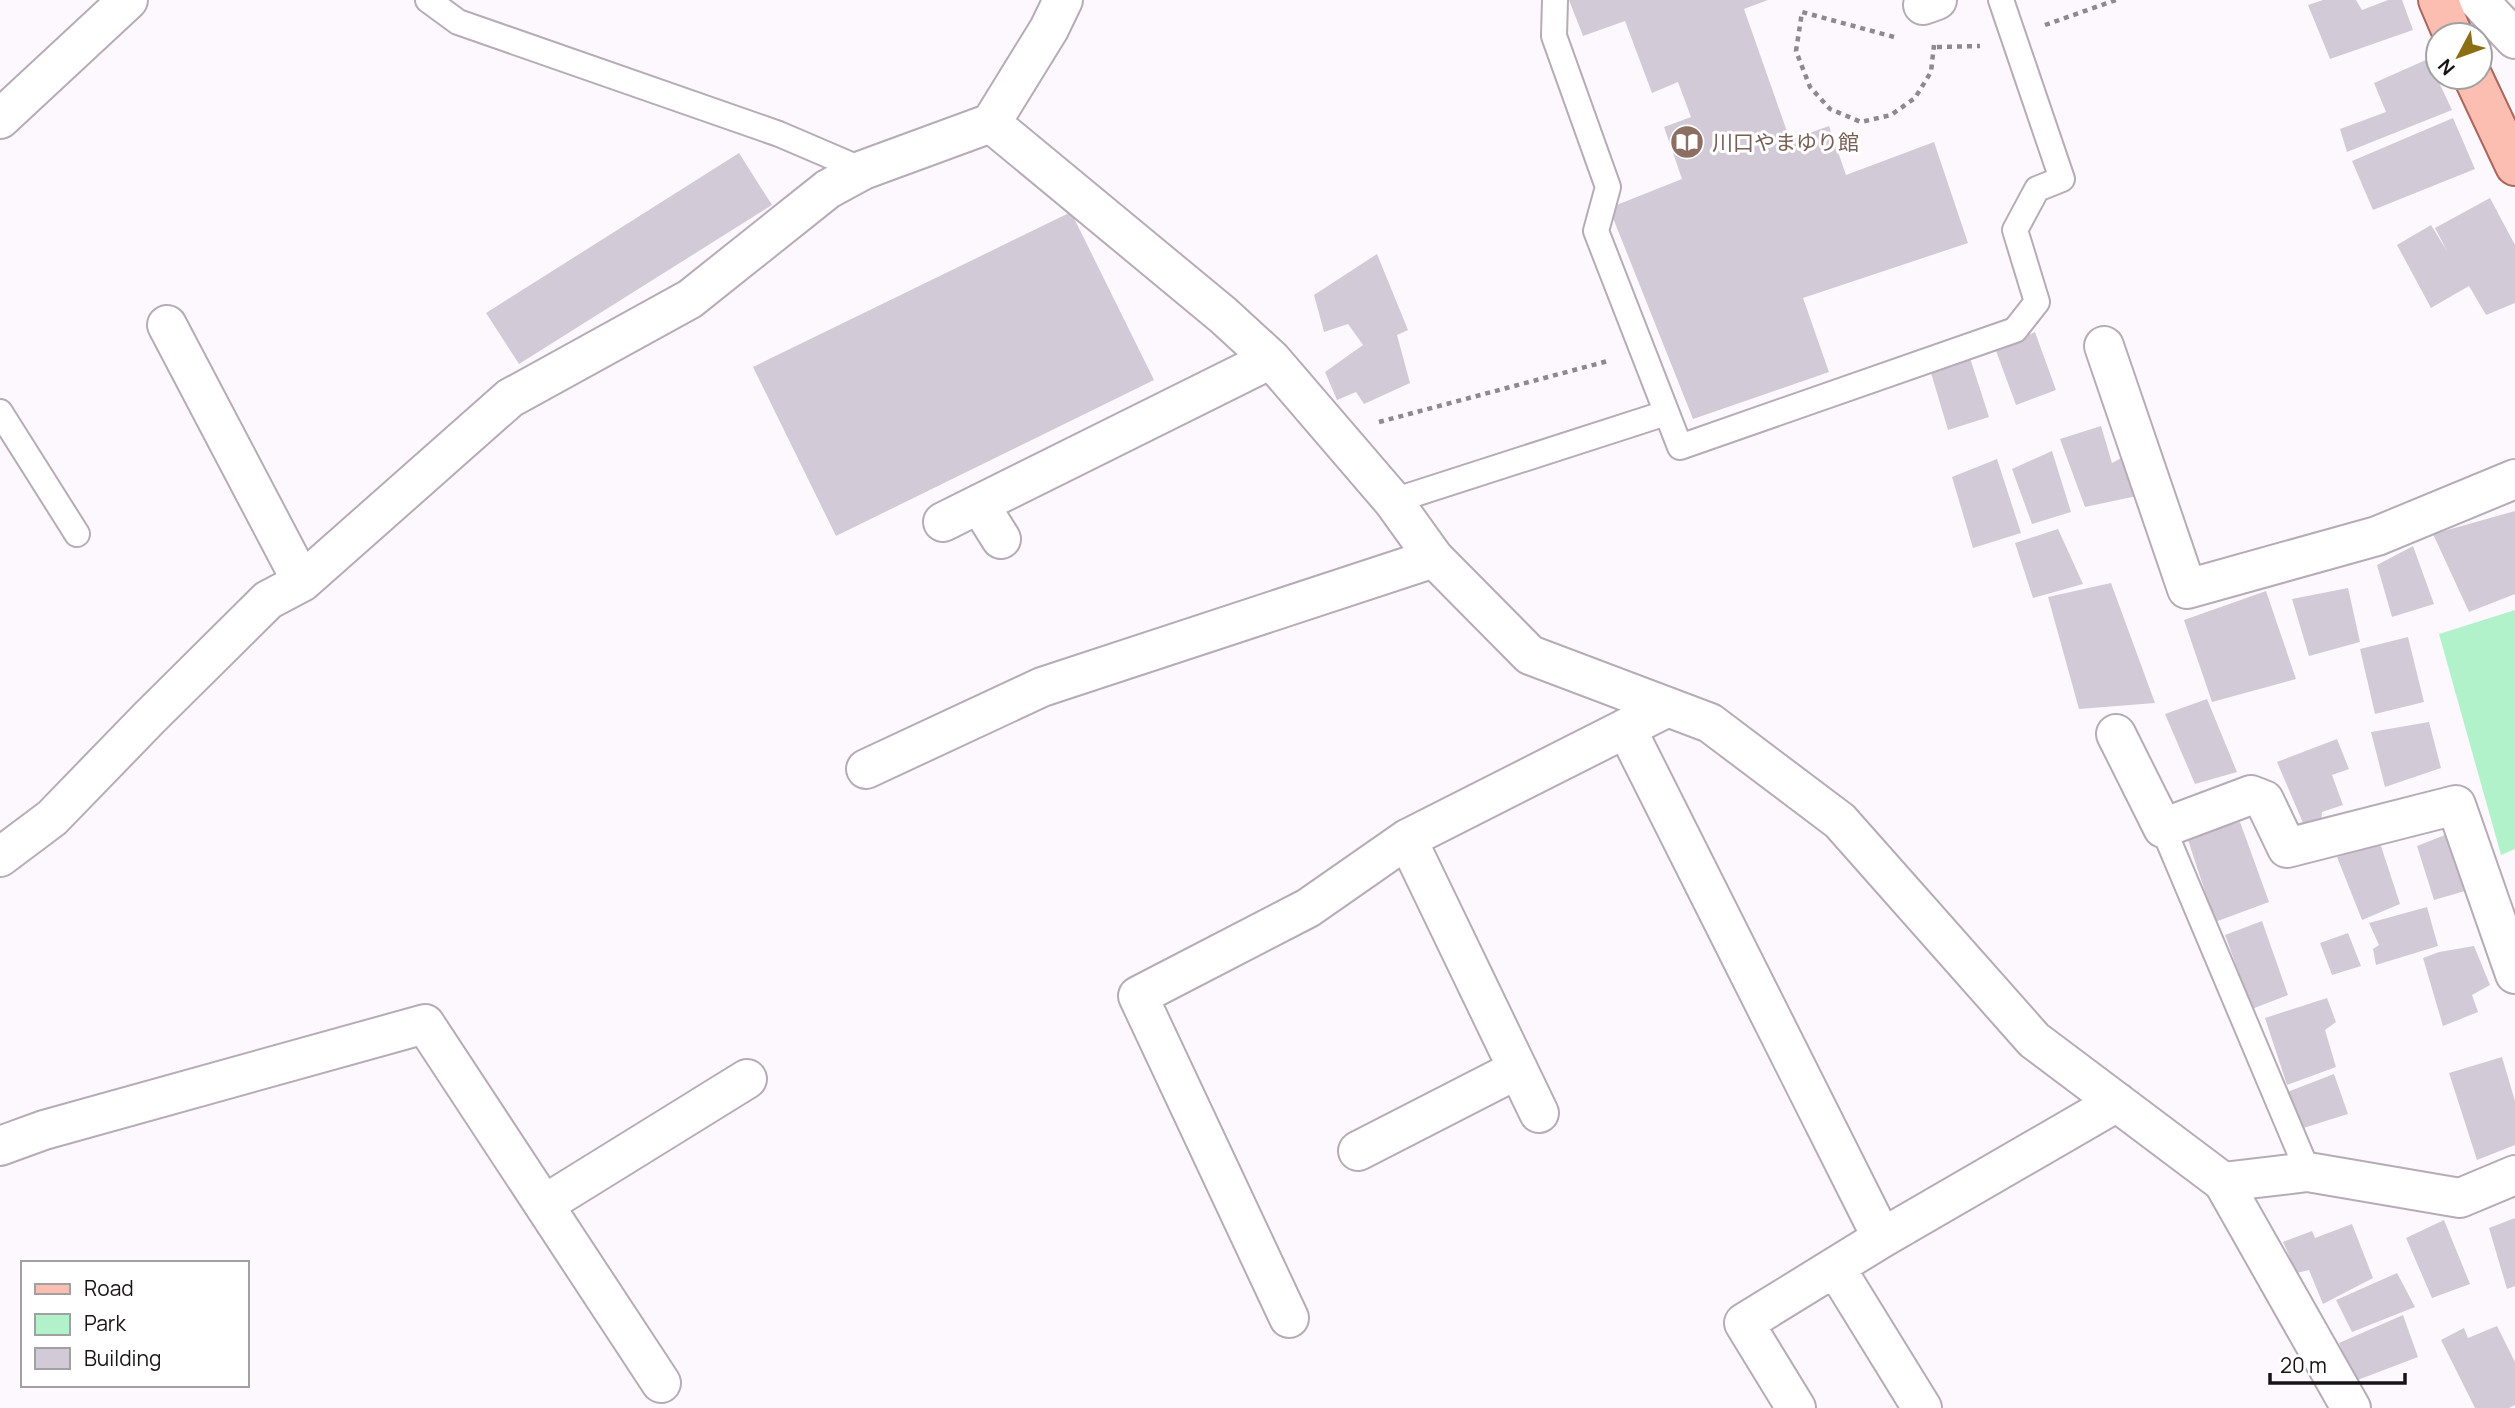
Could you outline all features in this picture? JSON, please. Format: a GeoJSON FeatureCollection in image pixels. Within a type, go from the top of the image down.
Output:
{"type":"FeatureCollection","features":[{"type":"Feature","properties":{"kind":"main road"},"geometry":{"type":"LineString","coordinates":[[2438,0],[2448,21]]}},
{"type":"Feature","properties":{"kind":"main road"},"geometry":{"type":"LineString","coordinates":[[2480,91],[2515,166]]}},
{"type":"Feature","properties":{"kind":"street"},"geometry":{"type":"LineString","coordinates":[[0,119],[128,0]]}},
{"type":"Feature","properties":{"kind":"street"},"geometry":{"type":"LineString","coordinates":[[0,857],[52,818],[268,600],[302,582],[510,398],[690,299],[828,189],[863,170],[991,123],[1049,29],[1063,0]]}},
{"type":"Feature","properties":{"kind":"street"},"geometry":{"type":"LineString","coordinates":[[2478,0],[2515,39]]}},
{"type":"Feature","properties":{"kind":"street"},"geometry":{"type":"LineString","coordinates":[[991,123],[1223,315],[1271,359],[1393,501],[1434,558],[1530,655],[1710,723],[1840,821],[2034,1040],[2223,1182],[2351,1408]]}},
{"type":"Feature","properties":{"kind":"street"},"geometry":{"type":"LineString","coordinates":[[167,325],[302,582]]}},
{"type":"Feature","properties":{"kind":"street"},"geometry":{"type":"LineString","coordinates":[[2104,346],[2187,589],[2377,536],[2515,479]]}},
{"type":"Feature","properties":{"kind":"street"},"geometry":{"type":"LineString","coordinates":[[943,522],[1271,359]]}},
{"type":"Feature","properties":{"kind":"street"},"geometry":{"type":"LineString","coordinates":[[979,504],[1002,539]]}},
{"type":"Feature","properties":{"kind":"street"},"geometry":{"type":"LineString","coordinates":[[866,769],[1042,687],[1434,558]]}},
{"type":"Feature","properties":{"kind":"street"},"geometry":{"type":"LineString","coordinates":[[1289,1318],[1138,996],[1308,908],[1407,839],[1668,706]]}},
{"type":"Feature","properties":{"kind":"street"},"geometry":{"type":"LineString","coordinates":[[1626,728],[1882,1238]]}},
{"type":"Feature","properties":{"kind":"street"},"geometry":{"type":"LineString","coordinates":[[2116,734],[2163,828],[2251,795],[2264,800],[2287,848],[2456,805],[2515,974]]}},
{"type":"Feature","properties":{"kind":"street"},"geometry":{"type":"LineString","coordinates":[[1407,839],[1539,1113]]}},
{"type":"Feature","properties":{"kind":"street"},"geometry":{"type":"LineString","coordinates":[[0,1146],[44,1130],[425,1024],[661,1382]]}},
{"type":"Feature","properties":{"kind":"street"},"geometry":{"type":"LineString","coordinates":[[1357,1150],[1518,1069]]}},
{"type":"Feature","properties":{"kind":"street"},"geometry":{"type":"LineString","coordinates":[[545,1204],[747,1079]]}},
{"type":"Feature","properties":{"kind":"street"},"geometry":{"type":"LineString","coordinates":[[1796,1408],[1744,1323],[1882,1238],[2118,1102]]}},
{"type":"Feature","properties":{"kind":"street"},"geometry":{"type":"LineString","coordinates":[[2223,1182],[2308,1172],[2460,1198],[2515,1175]]}},
{"type":"Feature","properties":{"kind":"street"},"geometry":{"type":"LineString","coordinates":[[1835,1267],[1922,1408]]}},
{"type":"Feature","properties":{"kind":"lane"},"geometry":{"type":"LineString","coordinates":[[428,0],[458,22],[779,134],[863,170]]}},
{"type":"Feature","properties":{"kind":"lane"},"geometry":{"type":"LineString","coordinates":[[1555,0],[1554,36],[1608,187],[1596,230],[1680,447],[2015,330],[2038,302],[2015,230],[2037,189],[2063,179],[2001,0]]}},
{"type":"Feature","properties":{"kind":"lane"},"geometry":{"type":"LineString","coordinates":[[0,412],[77,534]]}},
{"type":"Feature","properties":{"kind":"lane"},"geometry":{"type":"LineString","coordinates":[[1393,501],[1666,413]]}},
{"type":"Feature","properties":{"kind":"lane"},"geometry":{"type":"LineString","coordinates":[[2163,828],[2308,1172]]}},
{"type":"Feature","properties":{"kind":"path"},"geometry":{"type":"LineString","coordinates":[[1895,37],[1802,12],[1796,51],[1810,87],[1830,109],[1861,122],[1891,115],[1915,98],[1931,72],[1934,47],[1921,44]]}},
{"type":"Feature","properties":{"kind":"path"},"geometry":{"type":"LineString","coordinates":[[1336,433],[1643,352]]}},
{"type":"Feature","properties":{"kind":"green space"},"geometry":{"type":"Polygon","coordinates":[[[2515,610],[2515,849],[2501,855],[2439,634],[2515,610]]]}},
{"type":"Feature","properties":{"kind":"building"},"geometry":{"type":"Polygon","coordinates":[[[1569,0],[1768,0],[1744,9],[1790,140],[1829,126],[1846,175],[1934,142],[1968,243],[1803,298],[1829,372],[1693,419],[1609,208],[1682,179],[1664,127],[1691,117],[1678,82],[1652,93],[1625,21],[1583,36],[1569,0]]]}},
{"type":"Feature","properties":{"kind":"building"},"geometry":{"type":"Polygon","coordinates":[[[2323,0],[2356,0],[2362,10],[2388,0],[2402,0],[2413,30],[2330,59],[2308,5],[2323,0]]]}},
{"type":"Feature","properties":{"kind":"building"},"geometry":{"type":"Polygon","coordinates":[[[2424,61],[2424,91],[2443,91],[2452,110],[2347,152],[2340,129],[2386,112],[2374,83],[2424,61]]]}},
{"type":"Feature","properties":{"kind":"building"},"geometry":{"type":"Polygon","coordinates":[[[2453,118],[2475,169],[2373,210],[2352,161],[2453,118]]]}},
{"type":"Feature","properties":{"kind":"building"},"geometry":{"type":"Polygon","coordinates":[[[739,153],[772,205],[519,364],[486,313],[739,153]]]}},
{"type":"Feature","properties":{"kind":"building"},"geometry":{"type":"Polygon","coordinates":[[[2490,198],[2515,245],[2515,303],[2486,315],[2469,286],[2431,308],[2397,245],[2431,225],[2447,251],[2435,228],[2490,198]]]}},
{"type":"Feature","properties":{"kind":"building"},"geometry":{"type":"Polygon","coordinates":[[[1071,212],[1154,380],[836,536],[753,367],[1071,212]]]}},
{"type":"Feature","properties":{"kind":"building"},"geometry":{"type":"Polygon","coordinates":[[[1377,254],[1408,330],[1397,335],[1410,383],[1364,404],[1356,392],[1337,400],[1325,372],[1363,345],[1348,324],[1324,332],[1314,295],[1377,254]]]}},
{"type":"Feature","properties":{"kind":"building"},"geometry":{"type":"Polygon","coordinates":[[[2035,332],[2056,390],[2016,405],[1995,348],[2035,332]]]}},
{"type":"Feature","properties":{"kind":"building"},"geometry":{"type":"Polygon","coordinates":[[[1970,358],[1989,417],[1948,430],[1931,373],[1970,358]]]}},
{"type":"Feature","properties":{"kind":"building"},"geometry":{"type":"Polygon","coordinates":[[[2101,426],[2112,463],[2123,457],[2137,496],[2085,507],[2060,439],[2101,426]]]}},
{"type":"Feature","properties":{"kind":"building"},"geometry":{"type":"Polygon","coordinates":[[[2052,451],[2071,512],[2032,524],[2012,469],[2052,451]]]}},
{"type":"Feature","properties":{"kind":"building"},"geometry":{"type":"Polygon","coordinates":[[[1997,459],[2021,533],[1973,548],[1952,477],[1997,459]]]}},
{"type":"Feature","properties":{"kind":"building"},"geometry":{"type":"Polygon","coordinates":[[[2515,511],[2515,594],[2469,612],[2433,534],[2515,511]]]}},
{"type":"Feature","properties":{"kind":"building"},"geometry":{"type":"Polygon","coordinates":[[[2058,529],[2083,584],[2033,598],[2015,543],[2058,529]]]}},
{"type":"Feature","properties":{"kind":"building"},"geometry":{"type":"Polygon","coordinates":[[[2413,546],[2434,604],[2392,617],[2377,565],[2413,546]]]}},
{"type":"Feature","properties":{"kind":"building"},"geometry":{"type":"Polygon","coordinates":[[[2111,583],[2155,703],[2079,709],[2048,597],[2111,583]]]}},
{"type":"Feature","properties":{"kind":"building"},"geometry":{"type":"Polygon","coordinates":[[[2348,588],[2360,642],[2309,656],[2292,599],[2348,588]]]}},
{"type":"Feature","properties":{"kind":"building"},"geometry":{"type":"Polygon","coordinates":[[[2266,591],[2296,679],[2212,702],[2184,620],[2266,591]]]}},
{"type":"Feature","properties":{"kind":"building"},"geometry":{"type":"Polygon","coordinates":[[[2408,637],[2424,702],[2375,714],[2360,649],[2408,637]]]}},
{"type":"Feature","properties":{"kind":"building"},"geometry":{"type":"Polygon","coordinates":[[[2207,699],[2237,772],[2195,784],[2165,714],[2207,699]]]}},
{"type":"Feature","properties":{"kind":"building"},"geometry":{"type":"Polygon","coordinates":[[[2429,722],[2441,768],[2385,787],[2371,732],[2429,722]]]}},
{"type":"Feature","properties":{"kind":"building"},"geometry":{"type":"Polygon","coordinates":[[[2337,739],[2349,769],[2332,775],[2343,805],[2322,812],[2321,823],[2306,830],[2277,762],[2337,739]]]}},
{"type":"Feature","properties":{"kind":"building"},"geometry":{"type":"Polygon","coordinates":[[[2240,822],[2269,902],[2215,922],[2187,837],[2240,822]]]}},
{"type":"Feature","properties":{"kind":"building"},"geometry":{"type":"Polygon","coordinates":[[[2450,833],[2472,889],[2434,900],[2417,846],[2450,833]]]}},
{"type":"Feature","properties":{"kind":"building"},"geometry":{"type":"Polygon","coordinates":[[[2380,843],[2400,904],[2362,920],[2337,857],[2380,843]]]}},
{"type":"Feature","properties":{"kind":"building"},"geometry":{"type":"Polygon","coordinates":[[[2427,907],[2438,946],[2376,965],[2373,949],[2379,945],[2369,923],[2427,907]]]}},
{"type":"Feature","properties":{"kind":"building"},"geometry":{"type":"Polygon","coordinates":[[[2262,921],[2288,995],[2252,1009],[2225,935],[2262,921]]]}},
{"type":"Feature","properties":{"kind":"building"},"geometry":{"type":"Polygon","coordinates":[[[2348,933],[2361,966],[2332,975],[2320,943],[2348,933]]]}},
{"type":"Feature","properties":{"kind":"building"},"geometry":{"type":"Polygon","coordinates":[[[2474,946],[2490,985],[2472,995],[2478,1012],[2443,1026],[2423,958],[2439,952],[2474,946]]]}},
{"type":"Feature","properties":{"kind":"building"},"geometry":{"type":"Polygon","coordinates":[[[2327,998],[2336,1022],[2325,1030],[2336,1067],[2287,1085],[2265,1018],[2327,998]]]}},
{"type":"Feature","properties":{"kind":"building"},"geometry":{"type":"Polygon","coordinates":[[[2502,1057],[2515,1101],[2515,1145],[2477,1160],[2449,1073],[2502,1057]]]}},
{"type":"Feature","properties":{"kind":"building"},"geometry":{"type":"Polygon","coordinates":[[[2334,1074],[2348,1114],[2297,1130],[2282,1094],[2334,1074]]]}},
{"type":"Feature","properties":{"kind":"building"},"geometry":{"type":"Polygon","coordinates":[[[2515,1218],[2515,1286],[2507,1289],[2489,1228],[2515,1218]]]}},
{"type":"Feature","properties":{"kind":"building"},"geometry":{"type":"Polygon","coordinates":[[[2444,1220],[2470,1284],[2432,1298],[2406,1238],[2444,1220]]]}},
{"type":"Feature","properties":{"kind":"building"},"geometry":{"type":"Polygon","coordinates":[[[2352,1224],[2373,1278],[2323,1304],[2309,1270],[2297,1273],[2283,1242],[2312,1231],[2315,1238],[2352,1224]]]}},
{"type":"Feature","properties":{"kind":"building"},"geometry":{"type":"Polygon","coordinates":[[[2397,1273],[2415,1307],[2352,1332],[2336,1300],[2397,1273]]]}},
{"type":"Feature","properties":{"kind":"building"},"geometry":{"type":"Polygon","coordinates":[[[2403,1315],[2418,1357],[2355,1381],[2339,1343],[2403,1315]]]}},
{"type":"Feature","properties":{"kind":"building"},"geometry":{"type":"Polygon","coordinates":[[[2497,1326],[2515,1362],[2515,1405],[2509,1408],[2475,1408],[2441,1340],[2464,1328],[2468,1338],[2497,1326]]]}},
{"type":"Feature","properties":{"kind":"place","name":"川口やまゆり館"},"geometry":{"type":"Point","coordinates":[1687,142]}}]}
